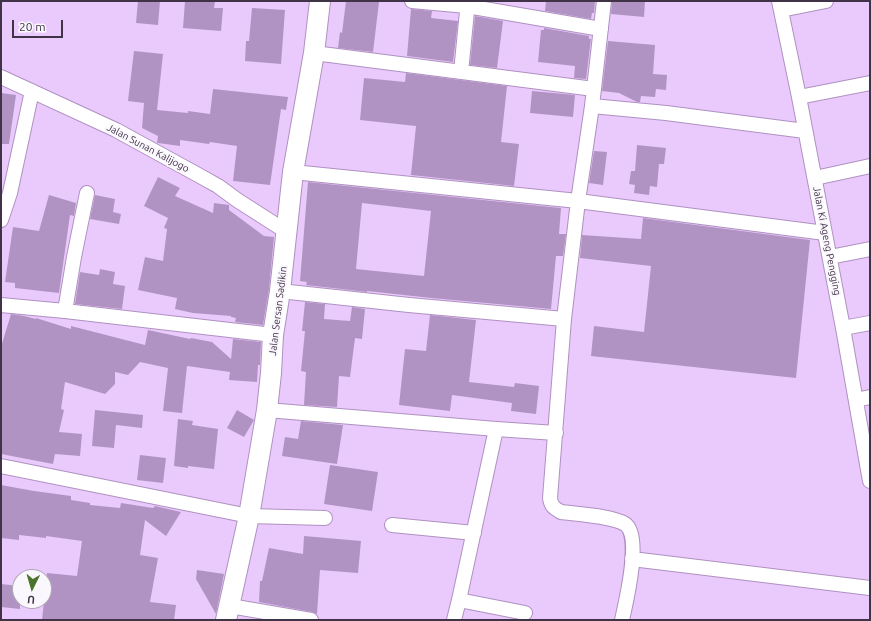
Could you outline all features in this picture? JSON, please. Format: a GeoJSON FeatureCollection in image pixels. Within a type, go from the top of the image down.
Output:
{"type":"FeatureCollection","features":[{"type":"Feature","properties":{"kind":"main road","name":"Jalan Sersan Sadikin"},"geometry":{"type":"LineString","coordinates":[[228,613],[249,516],[267,410],[273,335],[280,291],[293,172],[314,53],[320,1]]}},
{"type":"Feature","properties":{"kind":"street"},"geometry":{"type":"LineString","coordinates":[[412,1],[468,3],[601,29]]}},
{"type":"Feature","properties":{"kind":"street"},"geometry":{"type":"LineString","coordinates":[[604,1],[564,319],[550,498],[551,504],[555,509],[561,512],[613,519],[626,525],[630,530],[632,536],[632,559],[628,594],[622,620]]}},
{"type":"Feature","properties":{"kind":"street"},"geometry":{"type":"LineString","coordinates":[[780,6],[826,1]]}},
{"type":"Feature","properties":{"kind":"street"},"geometry":{"type":"LineString","coordinates":[[461,72],[468,3]]}},
{"type":"Feature","properties":{"kind":"street","name":"Jalan Ki Ageng Pengging"},"geometry":{"type":"LineString","coordinates":[[780,6],[830,257],[869,466],[870,481]]}},
{"type":"Feature","properties":{"kind":"street"},"geometry":{"type":"LineString","coordinates":[[314,53],[594,89]]}},
{"type":"Feature","properties":{"kind":"street","name":"Jalan Sunan Kalijogo"},"geometry":{"type":"LineString","coordinates":[[1,77],[116,130],[218,186],[287,232]]}},
{"type":"Feature","properties":{"kind":"street"},"geometry":{"type":"LineString","coordinates":[[799,97],[870,84]]}},
{"type":"Feature","properties":{"kind":"street"},"geometry":{"type":"LineString","coordinates":[[1,220],[10,193],[32,91]]}},
{"type":"Feature","properties":{"kind":"street"},"geometry":{"type":"LineString","coordinates":[[592,106],[666,113],[805,130]]}},
{"type":"Feature","properties":{"kind":"street"},"geometry":{"type":"LineString","coordinates":[[815,178],[870,166]]}},
{"type":"Feature","properties":{"kind":"street"},"geometry":{"type":"LineString","coordinates":[[293,172],[578,201],[825,233]]}},
{"type":"Feature","properties":{"kind":"street"},"geometry":{"type":"LineString","coordinates":[[65,311],[87,193]]}},
{"type":"Feature","properties":{"kind":"street"},"geometry":{"type":"LineString","coordinates":[[830,257],[870,249]]}},
{"type":"Feature","properties":{"kind":"street"},"geometry":{"type":"LineString","coordinates":[[280,291],[409,305],[564,319]]}},
{"type":"Feature","properties":{"kind":"street"},"geometry":{"type":"LineString","coordinates":[[1,305],[273,335]]}},
{"type":"Feature","properties":{"kind":"street"},"geometry":{"type":"LineString","coordinates":[[843,328],[870,323]]}},
{"type":"Feature","properties":{"kind":"street"},"geometry":{"type":"LineString","coordinates":[[856,400],[870,397]]}},
{"type":"Feature","properties":{"kind":"street"},"geometry":{"type":"LineString","coordinates":[[267,410],[556,433]]}},
{"type":"Feature","properties":{"kind":"street"},"geometry":{"type":"LineString","coordinates":[[454,620],[496,429]]}},
{"type":"Feature","properties":{"kind":"street"},"geometry":{"type":"LineString","coordinates":[[1,466],[249,516],[325,518]]}},
{"type":"Feature","properties":{"kind":"street"},"geometry":{"type":"LineString","coordinates":[[392,525],[474,533]]}},
{"type":"Feature","properties":{"kind":"street"},"geometry":{"type":"LineString","coordinates":[[632,559],[870,588]]}},
{"type":"Feature","properties":{"kind":"street"},"geometry":{"type":"LineString","coordinates":[[459,600],[525,613]]}},
{"type":"Feature","properties":{"kind":"street"},"geometry":{"type":"LineString","coordinates":[[228,613],[311,620]]}},
{"type":"Feature","properties":{"kind":"building"},"geometry":{"type":"Polygon","coordinates":[[[138,1],[160,1],[158,25],[136,23],[138,1]]]}},
{"type":"Feature","properties":{"kind":"building"},"geometry":{"type":"Polygon","coordinates":[[[185,1],[215,1],[214,8],[223,8],[221,31],[183,28],[185,1]]]}},
{"type":"Feature","properties":{"kind":"building"},"geometry":{"type":"Polygon","coordinates":[[[346,1],[379,2],[373,52],[338,48],[340,32],[342,33],[346,1]]]}},
{"type":"Feature","properties":{"kind":"building"},"geometry":{"type":"Polygon","coordinates":[[[546,1],[595,1],[594,13],[592,13],[591,19],[545,11],[546,1]]]}},
{"type":"Feature","properties":{"kind":"building"},"geometry":{"type":"Polygon","coordinates":[[[612,1],[645,1],[644,17],[611,14],[612,1]]]}},
{"type":"Feature","properties":{"kind":"building"},"geometry":{"type":"Polygon","coordinates":[[[252,8],[285,10],[281,64],[245,61],[246,41],[249,41],[252,8]]]}},
{"type":"Feature","properties":{"kind":"building"},"geometry":{"type":"Polygon","coordinates":[[[411,9],[432,11],[431,18],[458,21],[453,62],[407,56],[411,9]]]}},
{"type":"Feature","properties":{"kind":"building"},"geometry":{"type":"Polygon","coordinates":[[[475,16],[503,21],[497,68],[470,65],[475,16]]]}},
{"type":"Feature","properties":{"kind":"building"},"geometry":{"type":"Polygon","coordinates":[[[544,28],[589,36],[589,39],[591,39],[586,79],[574,78],[575,66],[538,62],[541,30],[544,30],[544,28]]]}},
{"type":"Feature","properties":{"kind":"building"},"geometry":{"type":"Polygon","coordinates":[[[608,41],[655,45],[653,74],[667,75],[666,90],[656,89],[655,97],[641,96],[640,102],[619,93],[602,91],[608,41]]]}},
{"type":"Feature","properties":{"kind":"building"},"geometry":{"type":"Polygon","coordinates":[[[134,51],[163,54],[157,110],[188,113],[188,111],[210,114],[213,89],[288,97],[286,110],[281,109],[270,185],[233,181],[237,146],[180,140],[180,146],[157,143],[158,136],[142,128],[144,103],[128,101],[134,51]]]}},
{"type":"Feature","properties":{"kind":"building"},"geometry":{"type":"Polygon","coordinates":[[[406,73],[507,86],[501,142],[519,144],[514,186],[411,175],[416,126],[360,120],[364,78],[405,82],[406,73]]]}},
{"type":"Feature","properties":{"kind":"building"},"geometry":{"type":"Polygon","coordinates":[[[532,91],[575,95],[573,117],[530,113],[532,91]]]}},
{"type":"Feature","properties":{"kind":"building"},"geometry":{"type":"Polygon","coordinates":[[[1,93],[16,95],[9,144],[1,144],[1,93]]]}},
{"type":"Feature","properties":{"kind":"building"},"geometry":{"type":"Polygon","coordinates":[[[637,145],[666,148],[664,164],[659,164],[657,187],[650,186],[649,195],[634,193],[635,185],[629,184],[631,171],[635,171],[637,145]]]}},
{"type":"Feature","properties":{"kind":"building"},"geometry":{"type":"Polygon","coordinates":[[[594,151],[607,152],[603,185],[589,183],[594,151]]]}},
{"type":"Feature","properties":{"kind":"building"},"geometry":{"type":"Polygon","coordinates":[[[158,177],[180,188],[175,196],[213,213],[214,203],[229,205],[229,210],[264,236],[274,237],[269,289],[263,325],[235,322],[236,318],[231,316],[193,313],[175,309],[177,298],[138,290],[145,257],[163,261],[167,229],[164,228],[168,218],[144,206],[158,177]]]}},
{"type":"Feature","properties":{"kind":"building"},"geometry":{"type":"Polygon","coordinates":[[[308,182],[561,208],[559,234],[566,234],[563,256],[556,256],[551,309],[367,292],[306,285],[307,282],[300,281],[308,182]],[[362,203],[356,269],[424,276],[431,211],[362,203]]]}},
{"type":"Feature","properties":{"kind":"building"},"geometry":{"type":"Polygon","coordinates":[[[49,195],[76,203],[74,216],[70,215],[59,293],[15,288],[15,283],[5,282],[13,227],[39,231],[49,195]]]}},
{"type":"Feature","properties":{"kind":"building"},"geometry":{"type":"Polygon","coordinates":[[[95,195],[115,199],[113,212],[121,214],[119,224],[90,219],[95,195]]]}},
{"type":"Feature","properties":{"kind":"building"},"geometry":{"type":"Polygon","coordinates":[[[643,218],[810,240],[796,378],[591,356],[594,326],[644,332],[651,266],[580,258],[582,235],[641,239],[643,218]]]}},
{"type":"Feature","properties":{"kind":"building"},"geometry":{"type":"Polygon","coordinates":[[[100,269],[115,272],[113,284],[125,286],[122,309],[75,304],[80,272],[99,275],[100,269]]]}},
{"type":"Feature","properties":{"kind":"building"},"geometry":{"type":"Polygon","coordinates":[[[305,302],[325,304],[324,319],[350,321],[352,307],[365,309],[362,339],[355,338],[350,377],[339,376],[337,407],[304,405],[306,372],[301,371],[305,331],[302,331],[305,302]]]}},
{"type":"Feature","properties":{"kind":"building"},"geometry":{"type":"Polygon","coordinates":[[[11,314],[36,318],[71,329],[71,326],[145,345],[148,330],[212,342],[231,359],[233,339],[261,342],[260,365],[258,365],[257,382],[229,380],[230,372],[187,366],[182,413],[163,411],[168,368],[140,362],[128,375],[115,372],[115,384],[105,394],[65,382],[61,409],[64,410],[59,432],[82,434],[80,456],[55,454],[53,464],[1,454],[1,347],[11,314]]]}},
{"type":"Feature","properties":{"kind":"building"},"geometry":{"type":"Polygon","coordinates":[[[430,315],[476,320],[469,382],[514,387],[515,383],[539,386],[536,414],[511,411],[512,403],[452,395],[450,411],[399,405],[405,349],[426,351],[430,315]]]}},
{"type":"Feature","properties":{"kind":"building"},"geometry":{"type":"Polygon","coordinates":[[[95,410],[143,415],[142,428],[116,425],[114,448],[92,446],[95,410]]]}},
{"type":"Feature","properties":{"kind":"building"},"geometry":{"type":"Polygon","coordinates":[[[237,410],[254,420],[244,437],[227,428],[237,410]]]}},
{"type":"Feature","properties":{"kind":"building"},"geometry":{"type":"Polygon","coordinates":[[[178,419],[193,421],[192,425],[218,429],[214,469],[174,466],[178,419]]]}},
{"type":"Feature","properties":{"kind":"building"},"geometry":{"type":"Polygon","coordinates":[[[301,421],[343,425],[337,464],[282,456],[285,437],[298,439],[301,421]]]}},
{"type":"Feature","properties":{"kind":"building"},"geometry":{"type":"Polygon","coordinates":[[[140,455],[166,458],[163,483],[137,480],[140,455]]]}},
{"type":"Feature","properties":{"kind":"building"},"geometry":{"type":"Polygon","coordinates":[[[330,465],[378,472],[372,511],[324,504],[330,465]]]}},
{"type":"Feature","properties":{"kind":"building"},"geometry":{"type":"Polygon","coordinates":[[[1,485],[71,496],[71,500],[90,503],[90,505],[120,508],[121,503],[153,508],[155,506],[181,512],[166,536],[145,520],[140,555],[158,558],[150,602],[176,605],[174,620],[42,620],[43,609],[52,609],[52,574],[77,576],[82,541],[46,536],[46,538],[19,535],[19,540],[1,538],[1,485]]]}},
{"type":"Feature","properties":{"kind":"building"},"geometry":{"type":"Polygon","coordinates":[[[304,536],[361,541],[358,573],[320,570],[317,614],[259,602],[260,581],[262,581],[269,548],[303,554],[304,536]]]}},
{"type":"Feature","properties":{"kind":"building"},"geometry":{"type":"Polygon","coordinates":[[[197,570],[224,574],[216,614],[196,579],[197,570]]]}},
{"type":"Feature","properties":{"kind":"building"},"geometry":{"type":"Polygon","coordinates":[[[1,584],[12,585],[12,608],[1,607],[1,584]]]}}]}
